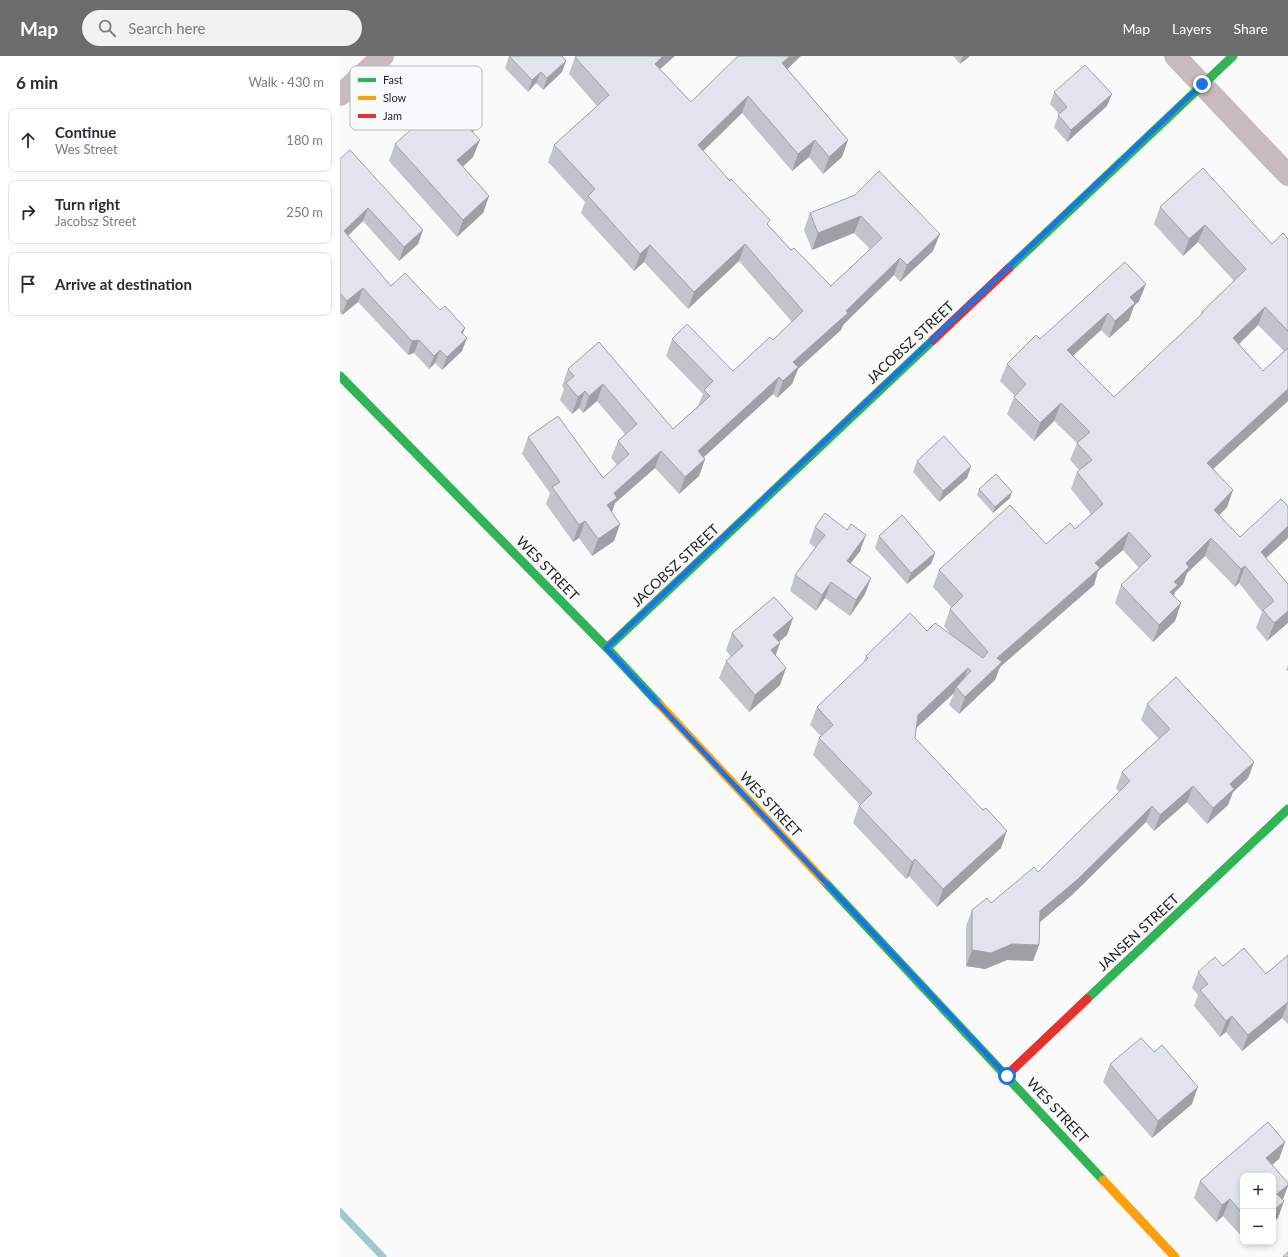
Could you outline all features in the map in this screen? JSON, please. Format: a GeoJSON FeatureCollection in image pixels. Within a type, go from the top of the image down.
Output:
{"type":"FeatureCollection","features":[{"type":"Feature","properties":{"kind":"street"},"geometry":{"type":"LineString","coordinates":[[372,66],[383,56]]}},
{"type":"Feature","properties":{"kind":"street"},"geometry":{"type":"LineString","coordinates":[[1174,56],[1288,175]]}},
{"type":"Feature","properties":{"kind":"street","name":"JACOBSZ STREET"},"geometry":{"type":"LineString","coordinates":[[606,648],[1233,56]]}},
{"type":"Feature","properties":{"kind":"street"},"geometry":{"type":"LineString","coordinates":[[340,95],[350,86]]}},
{"type":"Feature","properties":{"kind":"street","name":"WES STREET"},"geometry":{"type":"LineString","coordinates":[[340,376],[606,648],[1175,1257]]}},
{"type":"Feature","properties":{"kind":"street","name":"JANSEN STREET"},"geometry":{"type":"LineString","coordinates":[[1007,1076],[1288,809]]}},
{"type":"Feature","properties":{"kind":"building"},"geometry":{"type":"Polygon","coordinates":[[[509,56],[562,56],[566,61],[547,78],[541,72],[532,80],[509,56]]]}},
{"type":"Feature","properties":{"kind":"building"},"geometry":{"type":"Polygon","coordinates":[[[663,56],[655,64],[691,102],[738,56],[790,56],[782,63],[848,140],[829,157],[815,140],[798,154],[748,96],[698,145],[730,181],[731,179],[770,220],[767,224],[791,250],[794,248],[831,286],[882,238],[861,216],[818,233],[810,213],[855,195],[879,171],[940,234],[907,265],[900,258],[846,311],[848,313],[793,362],[798,367],[783,381],[779,377],[698,451],[705,459],[685,477],[661,451],[614,493],[617,498],[607,505],[620,524],[598,539],[585,521],[579,525],[552,487],[560,482],[528,437],[558,416],[603,478],[629,454],[618,441],[637,424],[603,384],[589,396],[585,391],[578,397],[566,383],[574,376],[568,369],[599,342],[673,429],[710,396],[704,390],[713,381],[672,339],[687,324],[733,371],[770,337],[773,340],[803,311],[745,244],[694,292],[650,245],[640,254],[588,196],[595,189],[554,145],[609,95],[575,57],[663,56]]]}},
{"type":"Feature","properties":{"kind":"building"},"geometry":{"type":"Polygon","coordinates":[[[1085,65],[1112,94],[1071,130],[1058,115],[1067,107],[1054,92],[1085,65]]]}},
{"type":"Feature","properties":{"kind":"building"},"geometry":{"type":"Polygon","coordinates":[[[411,130],[471,130],[480,140],[457,160],[489,196],[463,220],[395,144],[411,130]]]}},
{"type":"Feature","properties":{"kind":"building"},"geometry":{"type":"Polygon","coordinates":[[[350,150],[423,230],[404,247],[368,208],[344,231],[391,286],[405,273],[440,310],[445,306],[465,328],[461,332],[467,338],[447,357],[440,350],[434,356],[419,340],[412,341],[363,288],[347,301],[340,293],[340,159],[350,150]]]}},
{"type":"Feature","properties":{"kind":"building"},"geometry":{"type":"Polygon","coordinates":[[[1203,168],[1272,244],[1283,233],[1288,239],[1288,331],[1265,307],[1233,338],[1263,371],[1288,348],[1288,389],[1207,463],[1233,490],[1214,510],[1240,537],[1281,499],[1288,506],[1288,526],[1261,552],[1288,584],[1288,611],[1274,623],[1263,610],[1274,601],[1245,566],[1241,569],[1211,538],[1186,563],[1189,567],[1174,582],[1178,585],[1170,592],[1181,603],[1159,625],[1121,585],[1151,556],[1129,532],[1095,563],[1100,568],[997,658],[1002,662],[965,697],[956,687],[971,671],[968,668],[918,715],[915,738],[983,810],[986,808],[1007,831],[943,889],[915,859],[912,862],[859,806],[872,793],[819,738],[833,725],[817,707],[868,658],[866,656],[910,613],[927,631],[935,623],[983,658],[988,652],[950,609],[963,596],[939,570],[1010,505],[1046,544],[1070,523],[1075,529],[1103,504],[1077,472],[1092,460],[1077,443],[1090,432],[1061,403],[1040,423],[1014,397],[1026,384],[1007,364],[1036,335],[1040,339],[1125,262],[1146,284],[1130,297],[1135,303],[1115,321],[1108,313],[1067,350],[1114,397],[1203,313],[1202,312],[1246,269],[1205,225],[1189,239],[1160,207],[1203,168]]]}},
{"type":"Feature","properties":{"kind":"building"},"geometry":{"type":"Polygon","coordinates":[[[944,436],[971,466],[943,491],[917,461],[944,436]]]}},
{"type":"Feature","properties":{"kind":"building"},"geometry":{"type":"Polygon","coordinates":[[[996,474],[1012,492],[995,507],[979,489],[996,474]]]}},
{"type":"Feature","properties":{"kind":"building"},"geometry":{"type":"Polygon","coordinates":[[[825,513],[847,530],[851,524],[866,535],[847,561],[871,578],[856,600],[831,582],[822,595],[795,575],[825,535],[815,527],[825,513]]]}},
{"type":"Feature","properties":{"kind":"building"},"geometry":{"type":"Polygon","coordinates":[[[902,515],[935,553],[911,573],[879,536],[902,515]]]}},
{"type":"Feature","properties":{"kind":"building"},"geometry":{"type":"Polygon","coordinates":[[[774,597],[793,618],[773,635],[780,643],[771,650],[786,668],[755,695],[726,661],[743,646],[732,633],[774,597]]]}},
{"type":"Feature","properties":{"kind":"building"},"geometry":{"type":"Polygon","coordinates":[[[1176,677],[1254,762],[1230,784],[1234,789],[1213,808],[1193,786],[1160,815],[1152,806],[1078,879],[1040,911],[1039,945],[1012,944],[991,953],[972,950],[972,910],[987,898],[991,903],[1034,867],[1038,872],[1130,781],[1122,772],[1170,729],[1147,704],[1176,677]]]}},
{"type":"Feature","properties":{"kind":"building"},"geometry":{"type":"Polygon","coordinates":[[[1244,948],[1266,974],[1288,955],[1288,1002],[1248,1035],[1232,1016],[1226,1021],[1200,990],[1208,984],[1198,972],[1215,957],[1223,966],[1244,948]]]}},
{"type":"Feature","properties":{"kind":"building"},"geometry":{"type":"Polygon","coordinates":[[[1141,1038],[1154,1052],[1162,1045],[1198,1087],[1158,1121],[1110,1064],[1141,1038]]]}},
{"type":"Feature","properties":{"kind":"building"},"geometry":{"type":"Polygon","coordinates":[[[1268,1122],[1285,1142],[1266,1158],[1288,1183],[1288,1185],[1277,1194],[1284,1201],[1276,1208],[1276,1173],[1240,1173],[1240,1211],[1230,1199],[1222,1205],[1200,1181],[1268,1122]]]}},
{"type":"Feature","properties":{"kind":"building"},"geometry":{"type":"Polygon","coordinates":[[[1288,1252],[1288,1257],[1283,1257],[1288,1252]]]}},
{"type":"Feature","properties":{"kind":"waterway"},"geometry":{"type":"LineString","coordinates":[[340,1212],[383,1257]]}},
{"type":"Feature","properties":{"kind":"traffic: fast"},"geometry":{"type":"LineString","coordinates":[[1009,268],[1233,56]]}},
{"type":"Feature","properties":{"kind":"traffic: fast"},"geometry":{"type":"LineString","coordinates":[[607,648],[933,340]]}},
{"type":"Feature","properties":{"kind":"traffic: fast"},"geometry":{"type":"LineString","coordinates":[[340,376],[607,648],[660,705]]}},
{"type":"Feature","properties":{"kind":"traffic: fast"},"geometry":{"type":"LineString","coordinates":[[1087,999],[1288,809]]}},
{"type":"Feature","properties":{"kind":"traffic: fast"},"geometry":{"type":"LineString","coordinates":[[824,881],[1103,1180]]}},
{"type":"Feature","properties":{"kind":"traffic: slow"},"geometry":{"type":"LineString","coordinates":[[660,705],[824,881]]}},
{"type":"Feature","properties":{"kind":"traffic: slow"},"geometry":{"type":"LineString","coordinates":[[1103,1180],[1175,1257]]}},
{"type":"Feature","properties":{"kind":"traffic: jam"},"geometry":{"type":"LineString","coordinates":[[933,340],[1009,268]]}},
{"type":"Feature","properties":{"kind":"traffic: jam"},"geometry":{"type":"LineString","coordinates":[[1007,1075],[1087,999]]}},
{"type":"Feature","properties":{"kind":"route"},"geometry":{"type":"LineString","coordinates":[[1007,1076],[606,648],[1202,84]]}}]}
